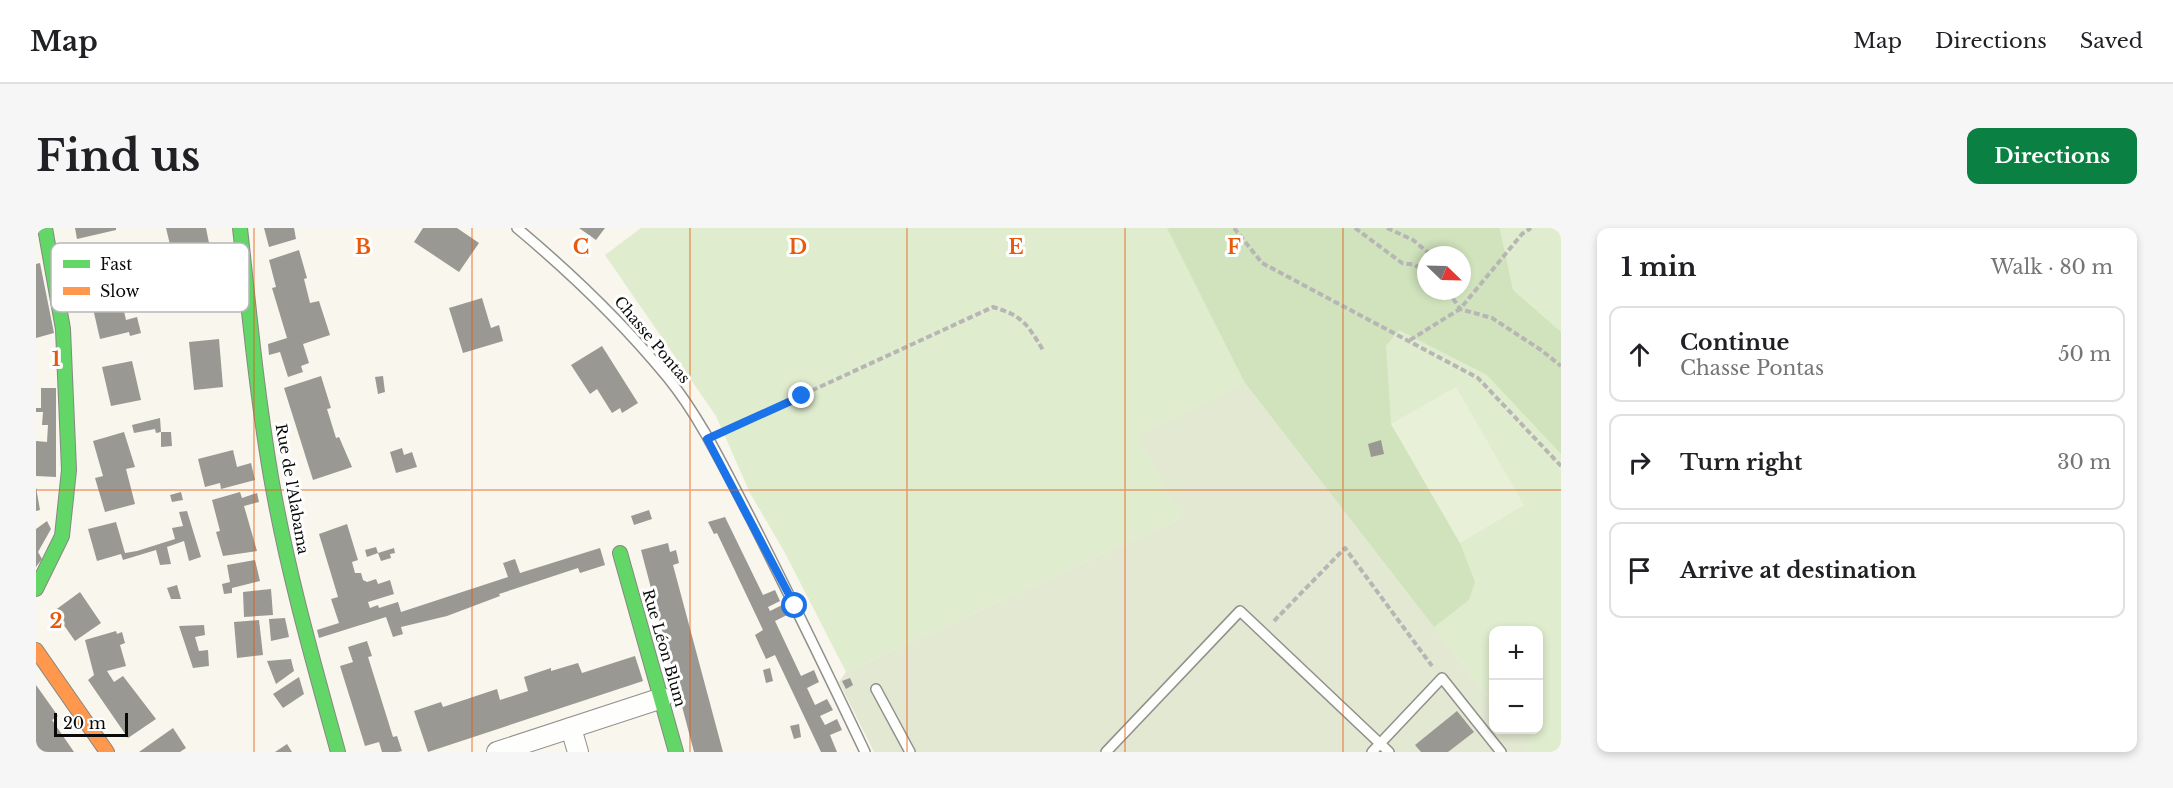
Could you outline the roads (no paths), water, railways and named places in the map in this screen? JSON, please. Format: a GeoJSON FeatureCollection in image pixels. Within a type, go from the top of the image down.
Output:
{"type":"FeatureCollection","features":[{"type":"Feature","properties":{"kind":"street"},"geometry":{"type":"LineString","coordinates":[[45,228],[51,256]]}},
{"type":"Feature","properties":{"kind":"street","name":"Rue de l'Alabama"},"geometry":{"type":"LineString","coordinates":[[240,228],[242,243]]}},
{"type":"Feature","properties":{"kind":"street","name":"Rue de l'Alabama"},"geometry":{"type":"LineString","coordinates":[[249,303],[265,437],[277,502],[302,618],[338,752]]}},
{"type":"Feature","properties":{"kind":"street"},"geometry":{"type":"LineString","coordinates":[[36,589],[50,565],[62,536],[69,475],[68,385],[63,312]]}},
{"type":"Feature","properties":{"kind":"street","name":"Rue Léon Blum"},"geometry":{"type":"LineString","coordinates":[[620,553],[676,752]]}},
{"type":"Feature","properties":{"kind":"street"},"geometry":{"type":"LineString","coordinates":[[36,650],[107,752]]}},
{"type":"Feature","properties":{"kind":"street"},"geometry":{"type":"LineString","coordinates":[[497,752],[662,698]]}},
{"type":"Feature","properties":{"kind":"street"},"geometry":{"type":"LineString","coordinates":[[571,728],[578,752]]}},
{"type":"Feature","properties":{"kind":"lane","name":"Chasse Pontas"},"geometry":{"type":"LineString","coordinates":[[517,228],[577,279],[615,318],[669,380],[707,439],[795,606],[865,752]]}},
{"type":"Feature","properties":{"kind":"lane"},"geometry":{"type":"LineString","coordinates":[[1105,752],[1240,611],[1389,752]]}},
{"type":"Feature","properties":{"kind":"lane"},"geometry":{"type":"LineString","coordinates":[[1372,752],[1442,678],[1501,752]]}},
{"type":"Feature","properties":{"kind":"lane"},"geometry":{"type":"LineString","coordinates":[[876,689],[909,752]]}}]}
